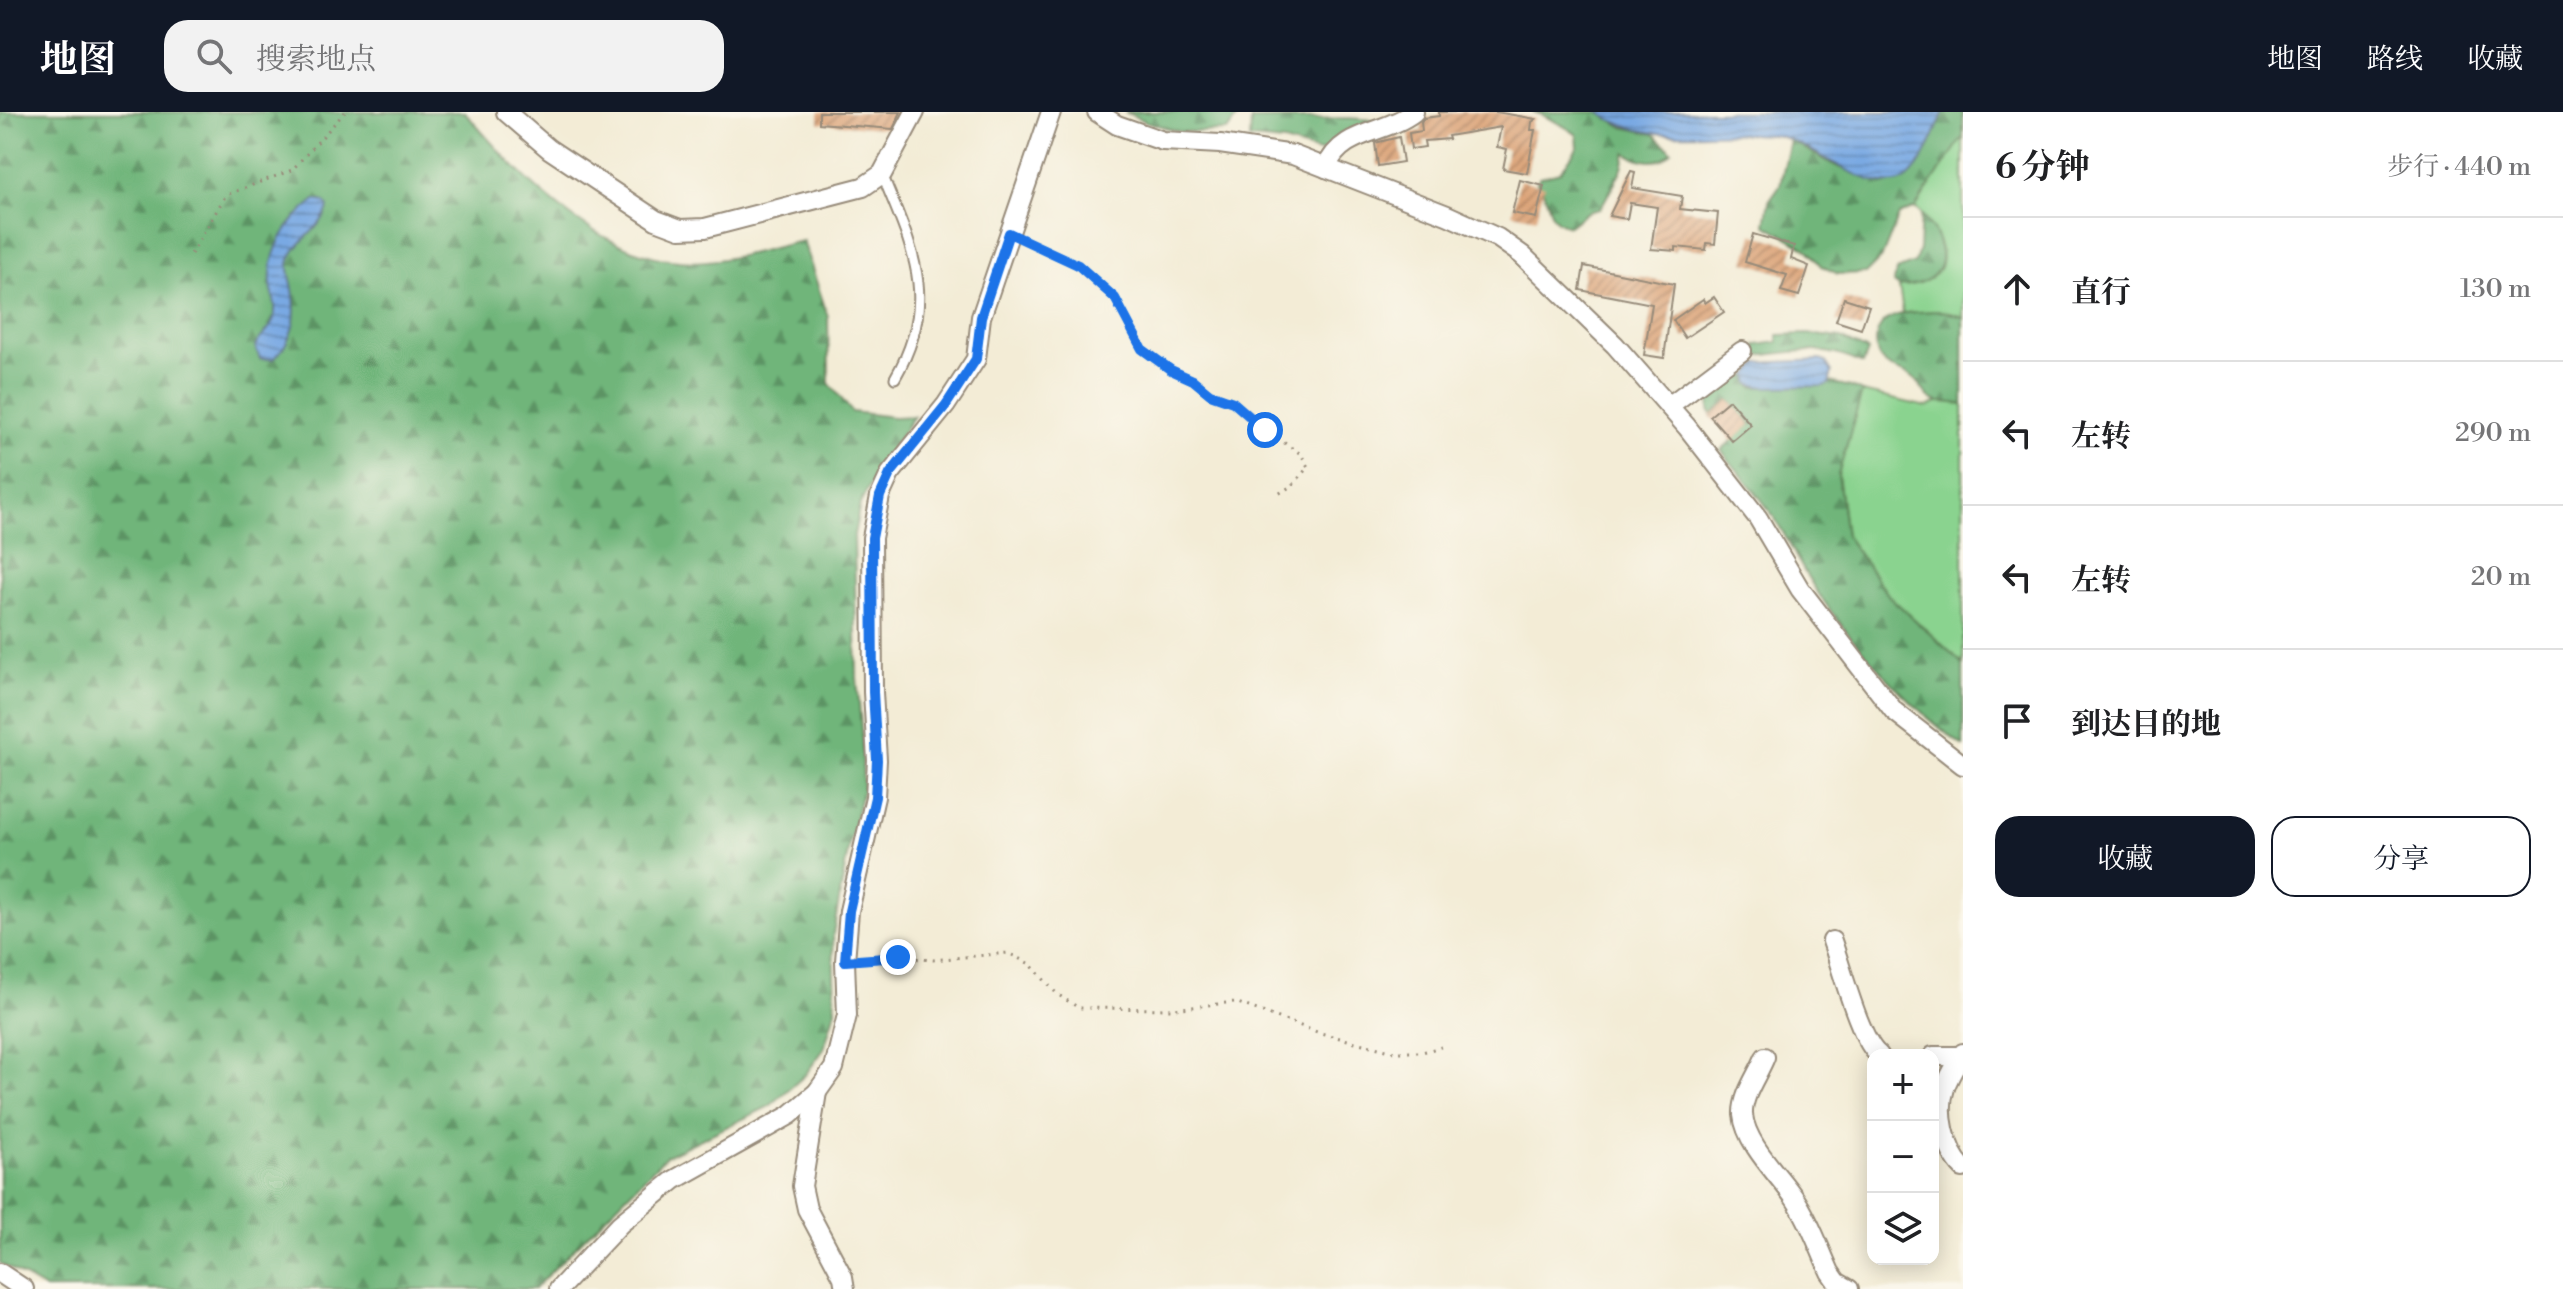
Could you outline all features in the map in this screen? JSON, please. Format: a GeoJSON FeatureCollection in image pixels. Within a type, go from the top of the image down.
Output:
{"type":"FeatureCollection","features":[{"type":"Feature","properties":{"kind":"street"},"geometry":{"type":"LineString","coordinates":[[506,112],[549,149],[656,220],[680,229],[705,228],[863,187],[882,174],[915,112]]}},
{"type":"Feature","properties":{"kind":"street"},"geometry":{"type":"LineString","coordinates":[[559,1289],[620,1224],[674,1180],[790,1115],[817,1092],[834,1068],[847,1015],[845,961],[849,911],[875,797],[877,760],[873,692],[872,538],[880,496],[890,474],[946,405],[976,359],[981,317],[1051,112]]}},
{"type":"Feature","properties":{"kind":"street"},"geometry":{"type":"LineString","coordinates":[[1097,112],[1117,125],[1163,141],[1220,144],[1293,155],[1447,215],[1498,238],[1522,255],[1615,345],[1669,406],[1758,518],[1800,589],[1894,711],[1963,765]]}},
{"type":"Feature","properties":{"kind":"street"},"geometry":{"type":"LineString","coordinates":[[1326,168],[1335,150],[1345,142],[1403,120],[1414,112]]}},
{"type":"Feature","properties":{"kind":"street"},"geometry":{"type":"LineString","coordinates":[[1669,406],[1742,351]]}},
{"type":"Feature","properties":{"kind":"street"},"geometry":{"type":"LineString","coordinates":[[1832,941],[1858,1018],[1874,1049]]}},
{"type":"Feature","properties":{"kind":"street"},"geometry":{"type":"LineString","coordinates":[[1939,1056],[1962,1054]]}},
{"type":"Feature","properties":{"kind":"street"},"geometry":{"type":"LineString","coordinates":[[1962,1054],[1943,1092],[1942,1112],[1946,1138],[1963,1168]]}},
{"type":"Feature","properties":{"kind":"street"},"geometry":{"type":"LineString","coordinates":[[1765,1057],[1746,1096],[1743,1114],[1747,1130],[1778,1179],[1795,1198],[1830,1272],[1837,1282],[1849,1289]]}},
{"type":"Feature","properties":{"kind":"street"},"geometry":{"type":"LineString","coordinates":[[817,1092],[802,1186],[807,1209],[843,1277],[845,1289]]}},
{"type":"Feature","properties":{"kind":"street"},"geometry":{"type":"LineString","coordinates":[[0,1273],[24,1289]]}},
{"type":"Feature","properties":{"kind":"lane"},"geometry":{"type":"LineString","coordinates":[[882,174],[917,266],[920,312],[909,354],[895,378]]}},
{"type":"Feature","properties":{"kind":"path"},"geometry":{"type":"LineString","coordinates":[[191,254],[226,195],[292,170],[345,112]]}},
{"type":"Feature","properties":{"kind":"path"},"geometry":{"type":"LineString","coordinates":[[1009,233],[1078,265],[1115,298],[1142,349],[1210,394],[1233,402],[1265,430],[1301,454],[1308,467],[1293,485],[1275,496]]}},
{"type":"Feature","properties":{"kind":"path"},"geometry":{"type":"LineString","coordinates":[[845,961],[898,957],[933,960],[1008,953],[1030,964],[1057,994],[1079,1008],[1174,1009],[1235,1002],[1317,1032],[1394,1052],[1422,1052],[1441,1047]]}},
{"type":"Feature","properties":{"kind":"green space"},"geometry":{"type":"Polygon","coordinates":[[[0,112],[465,112],[541,192],[603,236],[636,251],[671,260],[707,261],[803,241],[828,317],[829,383],[852,412],[914,416],[880,465],[860,504],[854,535],[863,788],[833,934],[835,1010],[824,1049],[805,1075],[770,1106],[666,1156],[534,1289],[45,1289],[0,1263],[0,112]]]}},
{"type":"Feature","properties":{"kind":"green space"},"geometry":{"type":"Polygon","coordinates":[[[1125,112],[1237,112],[1237,117],[1227,131],[1181,132],[1125,112]]]}},
{"type":"Feature","properties":{"kind":"green space"},"geometry":{"type":"Polygon","coordinates":[[[1533,112],[1598,112],[1623,127],[1654,134],[1672,151],[1656,161],[1626,153],[1621,171],[1600,209],[1587,212],[1569,226],[1552,215],[1537,182],[1540,177],[1560,172],[1578,147],[1577,135],[1533,112]]]}},
{"type":"Feature","properties":{"kind":"green space"},"geometry":{"type":"Polygon","coordinates":[[[1944,112],[1963,112],[1963,137],[1915,208],[1899,215],[1882,257],[1866,273],[1838,274],[1821,266],[1808,250],[1765,224],[1769,201],[1780,185],[1790,140],[1832,164],[1872,180],[1927,151],[1944,112]]]}},
{"type":"Feature","properties":{"kind":"green space"},"geometry":{"type":"Polygon","coordinates":[[[1349,118],[1386,121],[1319,152],[1284,142],[1250,139],[1251,120],[1349,118]]]}},
{"type":"Feature","properties":{"kind":"green space"},"geometry":{"type":"Polygon","coordinates":[[[1963,136],[1963,317],[1942,311],[1903,313],[1899,287],[1921,282],[1935,274],[1942,256],[1935,234],[1915,208],[1963,136]]]}},
{"type":"Feature","properties":{"kind":"green space"},"geometry":{"type":"Polygon","coordinates":[[[1921,214],[1937,239],[1941,258],[1939,267],[1925,281],[1899,287],[1894,283],[1896,270],[1915,263],[1921,214]]]}},
{"type":"Feature","properties":{"kind":"green space"},"geometry":{"type":"Polygon","coordinates":[[[1942,311],[1963,317],[1963,405],[1931,399],[1913,377],[1888,366],[1877,353],[1878,330],[1892,317],[1912,312],[1942,311]]]}},
{"type":"Feature","properties":{"kind":"green space"},"geometry":{"type":"Polygon","coordinates":[[[1808,334],[1841,338],[1868,351],[1863,364],[1824,352],[1799,351],[1758,356],[1756,345],[1778,342],[1778,335],[1808,334]]]}},
{"type":"Feature","properties":{"kind":"green space"},"geometry":{"type":"Polygon","coordinates":[[[1748,375],[1754,387],[1823,386],[1830,382],[1862,392],[1838,475],[1846,536],[1889,596],[1963,664],[1963,746],[1899,690],[1858,645],[1807,576],[1768,508],[1721,450],[1750,424],[1729,400],[1712,414],[1709,410],[1710,394],[1748,375]]]}},
{"type":"Feature","properties":{"kind":"green space"},"geometry":{"type":"Polygon","coordinates":[[[1862,392],[1927,407],[1950,401],[1963,405],[1963,664],[1889,596],[1846,536],[1838,475],[1862,392]]]}},
{"type":"Feature","properties":{"kind":"water"},"geometry":{"type":"Polygon","coordinates":[[[1598,112],[1944,112],[1914,171],[1900,182],[1887,184],[1856,175],[1778,136],[1653,133],[1616,122],[1598,112]]]}},
{"type":"Feature","properties":{"kind":"water"},"geometry":{"type":"Polygon","coordinates":[[[315,200],[325,202],[328,207],[325,215],[296,248],[289,264],[295,309],[293,327],[274,359],[260,359],[255,346],[270,327],[274,316],[271,272],[276,248],[296,217],[315,200]]]}},
{"type":"Feature","properties":{"kind":"water"},"geometry":{"type":"Polygon","coordinates":[[[1826,362],[1832,372],[1829,384],[1764,387],[1750,384],[1748,375],[1758,363],[1826,362]]]}},
{"type":"Feature","properties":{"kind":"building"},"geometry":{"type":"Polygon","coordinates":[[[819,112],[901,112],[893,129],[819,123],[819,112]]]}},
{"type":"Feature","properties":{"kind":"building"},"geometry":{"type":"Polygon","coordinates":[[[1439,112],[1496,112],[1536,119],[1532,122],[1531,130],[1535,130],[1527,173],[1503,169],[1507,149],[1497,147],[1501,127],[1448,136],[1449,139],[1424,141],[1425,147],[1411,149],[1409,133],[1422,131],[1424,118],[1439,116],[1439,112]]]}},
{"type":"Feature","properties":{"kind":"building"},"geometry":{"type":"Polygon","coordinates":[[[1399,137],[1403,162],[1378,166],[1375,143],[1399,137]]]}},
{"type":"Feature","properties":{"kind":"building"},"geometry":{"type":"Polygon","coordinates":[[[1631,171],[1635,172],[1632,188],[1682,196],[1680,209],[1718,213],[1715,244],[1707,243],[1706,250],[1676,247],[1676,251],[1651,249],[1657,207],[1630,203],[1627,219],[1609,216],[1631,171]]]}},
{"type":"Feature","properties":{"kind":"building"},"geometry":{"type":"Polygon","coordinates":[[[1520,180],[1544,186],[1536,218],[1512,213],[1520,180]]]}},
{"type":"Feature","properties":{"kind":"building"},"geometry":{"type":"Polygon","coordinates":[[[1753,234],[1794,246],[1791,259],[1809,266],[1799,296],[1781,291],[1787,275],[1745,262],[1753,234]]]}},
{"type":"Feature","properties":{"kind":"building"},"geometry":{"type":"Polygon","coordinates":[[[1584,266],[1674,284],[1664,358],[1644,355],[1652,304],[1580,290],[1584,266]]]}},
{"type":"Feature","properties":{"kind":"building"},"geometry":{"type":"Polygon","coordinates":[[[1714,297],[1724,312],[1685,338],[1673,320],[1703,299],[1705,303],[1714,297]]]}},
{"type":"Feature","properties":{"kind":"building"},"geometry":{"type":"Polygon","coordinates":[[[1844,298],[1869,306],[1861,329],[1836,321],[1844,298]]]}},
{"type":"Feature","properties":{"kind":"building"},"geometry":{"type":"Polygon","coordinates":[[[1729,400],[1751,425],[1732,441],[1710,416],[1729,400]]]}},
{"type":"Feature","properties":{"kind":"route"},"geometry":{"type":"LineString","coordinates":[[898,957],[845,961],[849,911],[875,797],[877,760],[873,692],[872,538],[880,496],[890,474],[946,405],[976,359],[981,317],[1009,233],[1078,265],[1115,298],[1142,349],[1210,394],[1233,402],[1265,430]]}}]}
